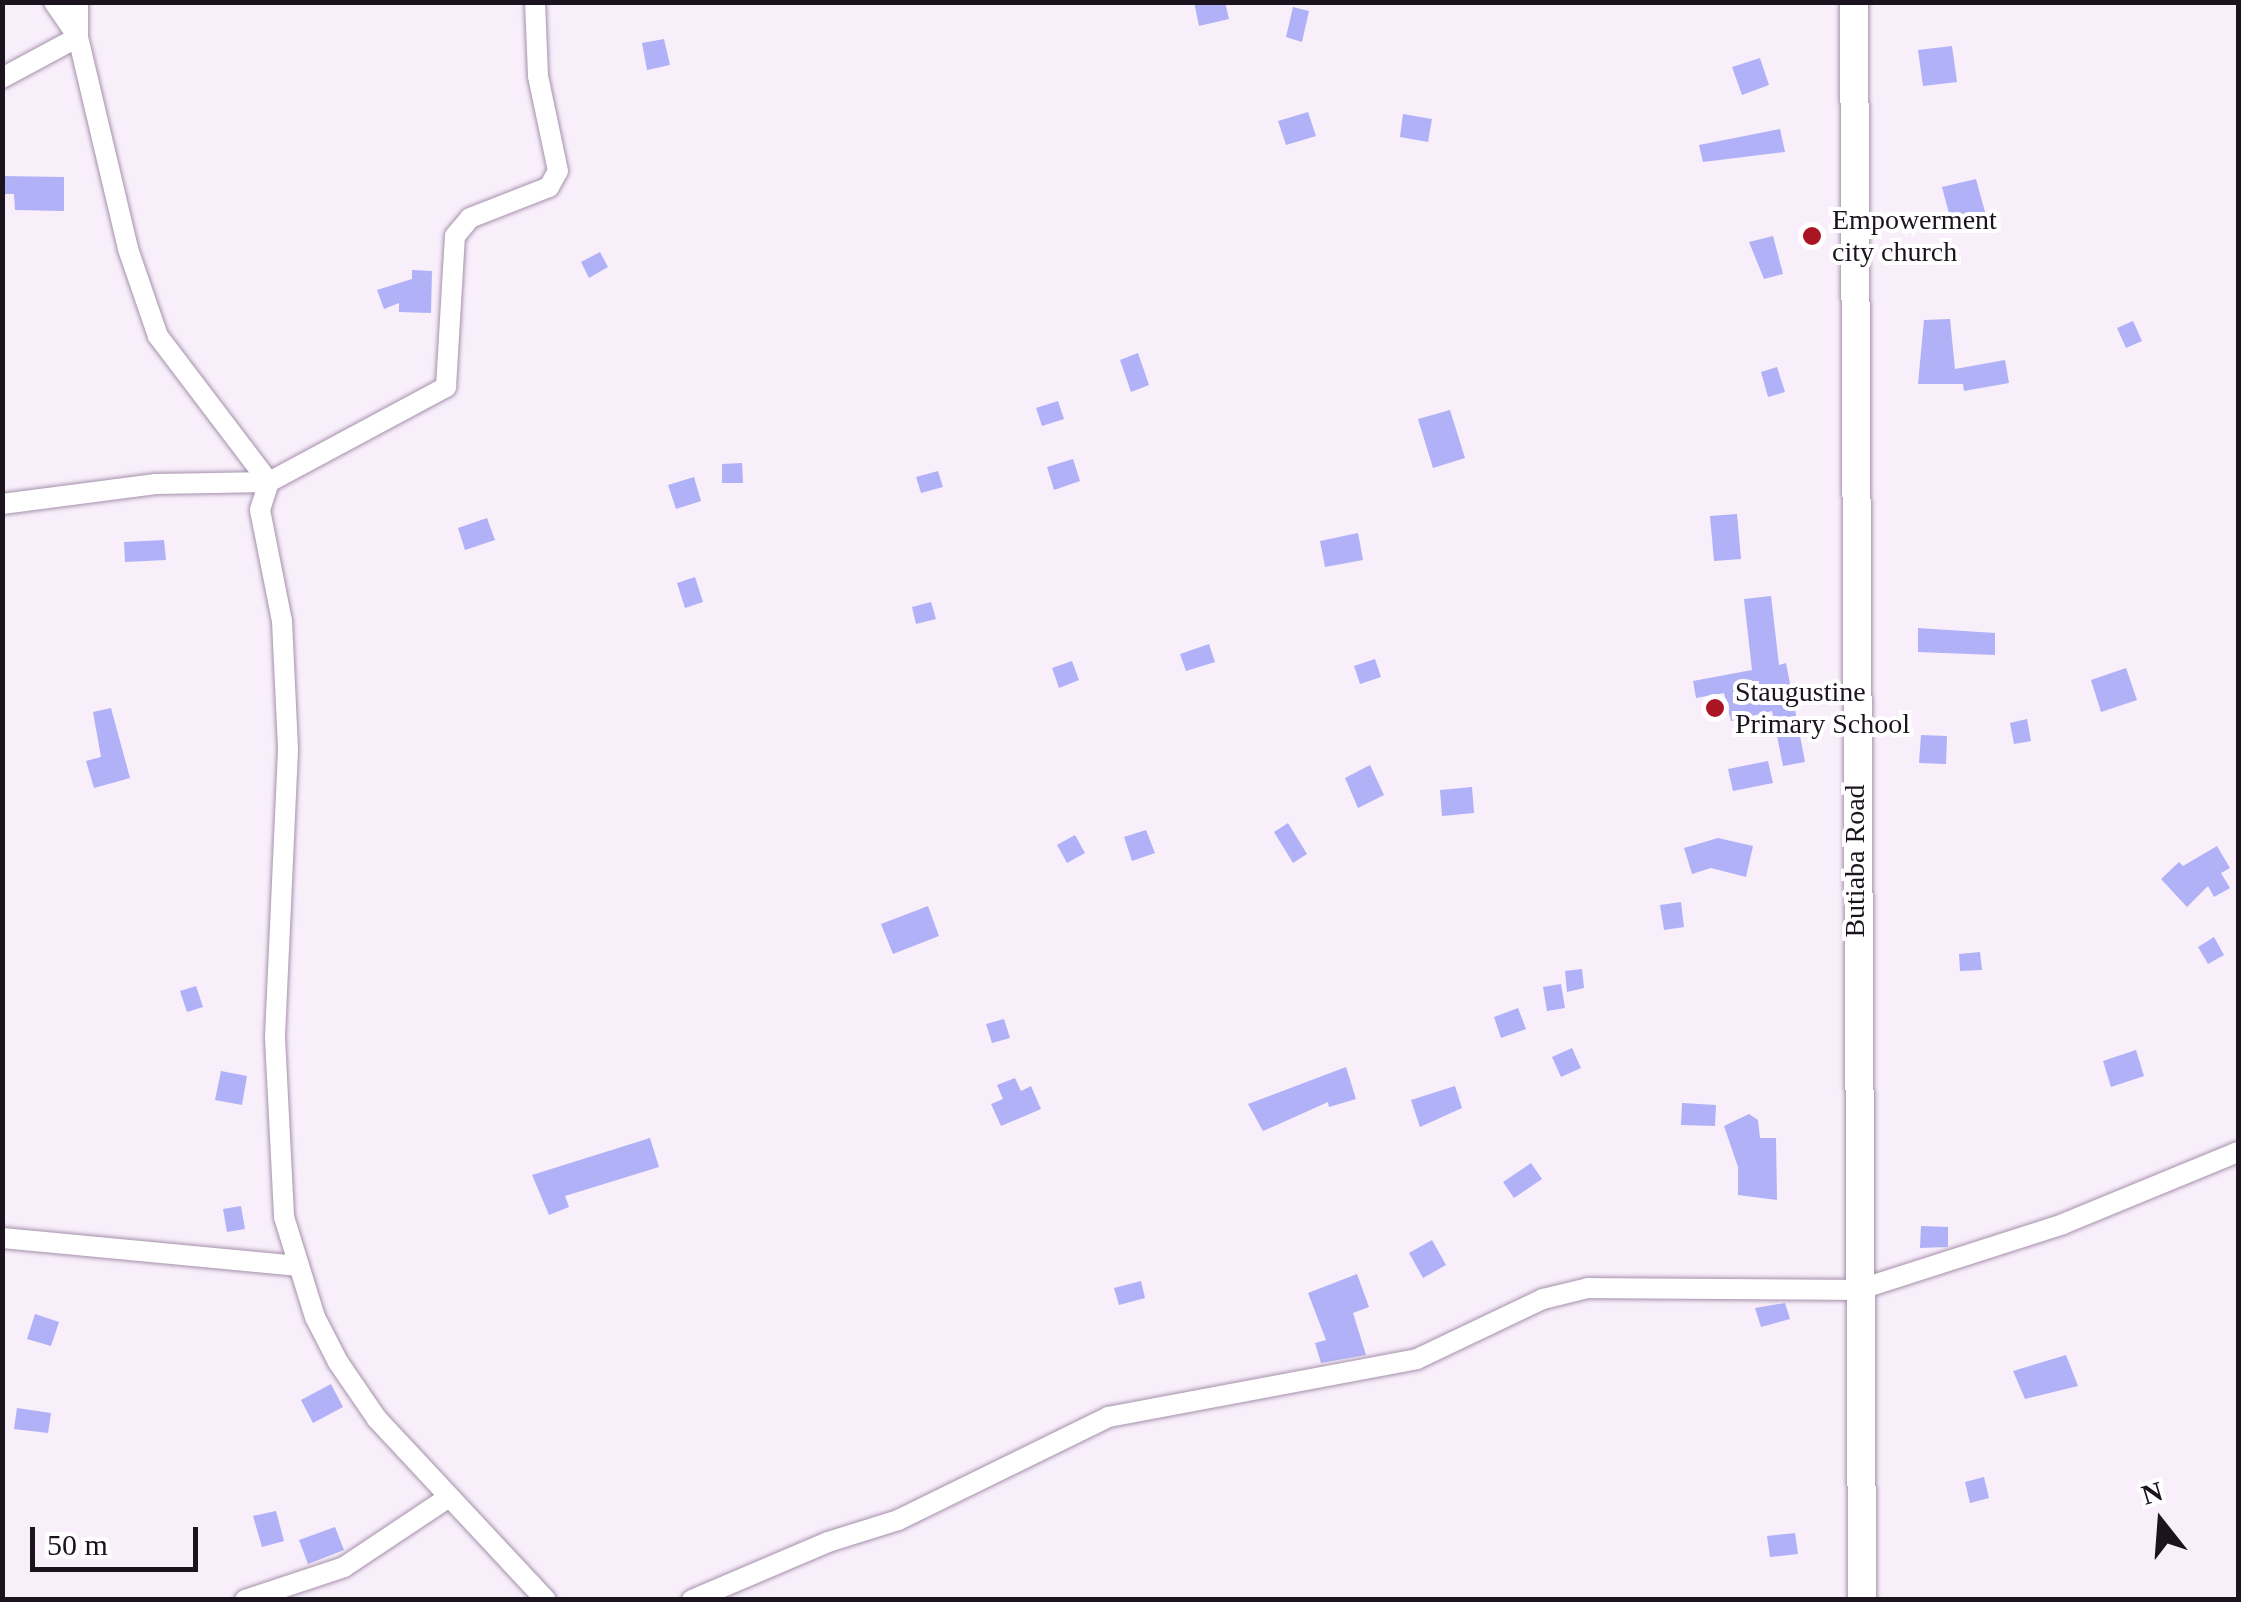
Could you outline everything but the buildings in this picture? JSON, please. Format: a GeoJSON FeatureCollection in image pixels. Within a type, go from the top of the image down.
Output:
{"type":"FeatureCollection","features":[{"type":"Feature","properties":{"kind":"main road","name":"Butiaba Road"},"geometry":{"type":"LineString","coordinates":[[1854,2],[1862,1600]]}},
{"type":"Feature","properties":{"kind":"street"},"geometry":{"type":"LineString","coordinates":[[54,2],[78,37]]}},
{"type":"Feature","properties":{"kind":"street"},"geometry":{"type":"LineString","coordinates":[[78,2],[78,37],[128,249],[158,336],[269,482]]}},
{"type":"Feature","properties":{"kind":"street"},"geometry":{"type":"LineString","coordinates":[[2,504],[156,484],[269,482],[446,388],[455,236],[470,218],[549,187],[558,171],[538,76],[534,2]]}},
{"type":"Feature","properties":{"kind":"street"},"geometry":{"type":"LineString","coordinates":[[2,78],[78,37]]}},
{"type":"Feature","properties":{"kind":"street"},"geometry":{"type":"LineString","coordinates":[[269,482],[260,510],[282,621],[288,750],[276,915],[278,1176],[296,1266],[338,1362],[377,1419],[546,1600]]}},
{"type":"Feature","properties":{"kind":"street"},"geometry":{"type":"LineString","coordinates":[[692,1600],[828,1542],[898,1520],[1108,1418],[1418,1359],[1562,1293],[1858,1290],[2063,1224],[2238,1152]]}},
{"type":"Feature","properties":{"kind":"street"},"geometry":{"type":"LineString","coordinates":[[2,1238],[296,1266]]}},
{"type":"Feature","properties":{"kind":"street"},"geometry":{"type":"LineString","coordinates":[[245,1600],[344,1567],[449,1497]]}},
{"type":"Feature","properties":{"kind":"place","name":"Empowerment city church"},"geometry":{"type":"Point","coordinates":[1812,236]}},
{"type":"Feature","properties":{"kind":"place","name":"Staugustine Primary School"},"geometry":{"type":"Point","coordinates":[1715,708]}}]}
